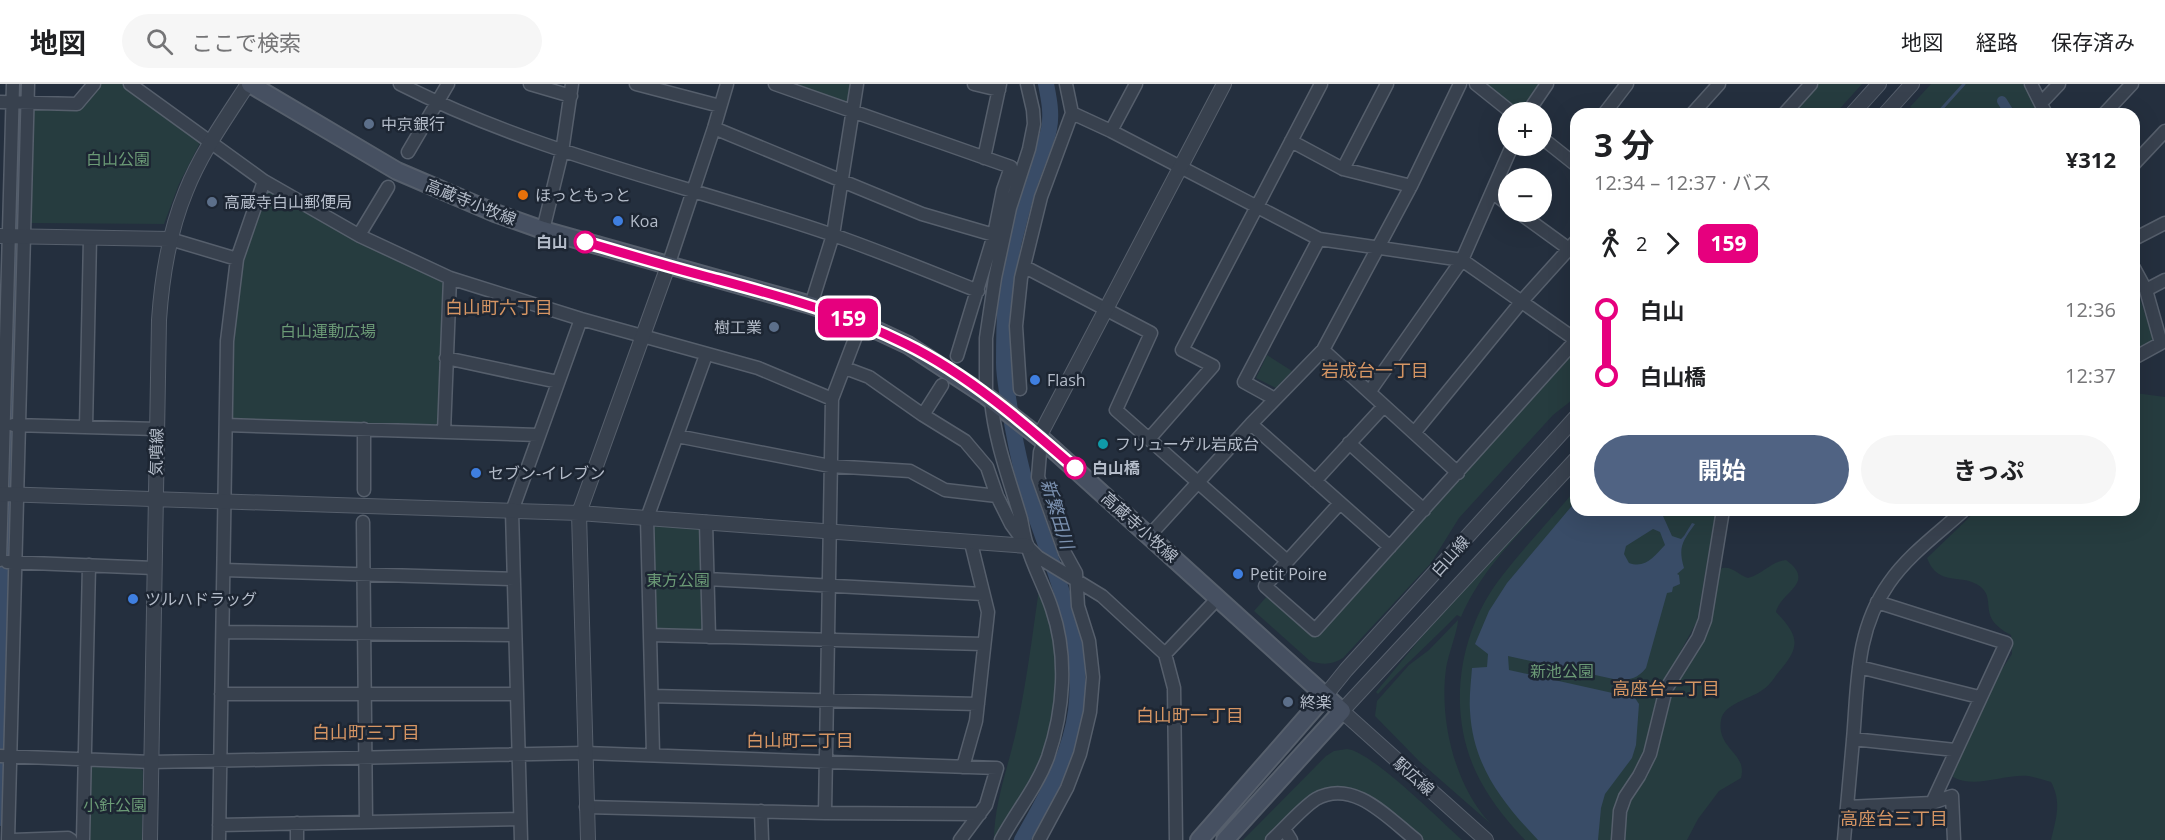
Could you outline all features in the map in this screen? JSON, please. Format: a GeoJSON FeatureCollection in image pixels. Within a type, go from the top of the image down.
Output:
{"type":"FeatureCollection","features":[{"type":"Feature","properties":{"kind":"main road","name":"高蔵寺小牧線"},"geometry":{"type":"LineString","coordinates":[[249,84],[397,171],[495,213],[543,230],[811,305],[861,323],[908,345],[989,398],[1042,439],[1342,711]]}},
{"type":"Feature","properties":{"kind":"main road"},"geometry":{"type":"LineString","coordinates":[[1199,840],[1325,696]]}},
{"type":"Feature","properties":{"kind":"main road"},"geometry":{"type":"LineString","coordinates":[[1225,840],[1342,711]]}},
{"type":"Feature","properties":{"kind":"street"},"geometry":{"type":"LineString","coordinates":[[8,840],[5,756],[15,563],[19,425],[6,102],[13,84]]}},
{"type":"Feature","properties":{"kind":"street"},"geometry":{"type":"LineString","coordinates":[[28,84],[11,236],[2,424],[0,561],[154,568]]}},
{"type":"Feature","properties":{"kind":"street"},"geometry":{"type":"LineString","coordinates":[[6,102],[77,104],[93,84]]}},
{"type":"Feature","properties":{"kind":"street"},"geometry":{"type":"LineString","coordinates":[[130,84],[264,182],[359,235],[450,278],[581,319],[758,369],[832,399]]}},
{"type":"Feature","properties":{"kind":"street","name":"気噴線"},"geometry":{"type":"LineString","coordinates":[[150,840],[159,320],[162,280],[170,239],[186,190],[210,144],[249,84]]}},
{"type":"Feature","properties":{"kind":"street"},"geometry":{"type":"LineString","coordinates":[[400,84],[436,102],[562,152],[833,235],[978,291]]}},
{"type":"Feature","properties":{"kind":"street"},"geometry":{"type":"LineString","coordinates":[[408,152],[448,84]]}},
{"type":"Feature","properties":{"kind":"street"},"geometry":{"type":"LineString","coordinates":[[530,84],[572,90],[562,152],[543,230]]}},
{"type":"Feature","properties":{"kind":"street"},"geometry":{"type":"LineString","coordinates":[[588,840],[579,513],[669,266],[727,84]]}},
{"type":"Feature","properties":{"kind":"street"},"geometry":{"type":"LineString","coordinates":[[775,84],[794,87],[853,111],[1011,168],[1003,190],[994,235],[978,291],[957,356]]}},
{"type":"Feature","properties":{"kind":"street"},"geometry":{"type":"LineString","coordinates":[[811,305],[833,235],[857,84]]}},
{"type":"Feature","properties":{"kind":"street"},"geometry":{"type":"LineString","coordinates":[[974,84],[1000,87],[984,158]]}},
{"type":"Feature","properties":{"kind":"street"},"geometry":{"type":"LineString","coordinates":[[1000,840],[1039,779],[1054,736],[1062,694],[1058,627],[1027,546],[994,428],[989,398],[986,338],[995,278],[1010,208],[1029,149],[1034,124],[1028,84]]}},
{"type":"Feature","properties":{"kind":"street"},"geometry":{"type":"LineString","coordinates":[[1020,390],[1016,326],[1021,278],[1041,197],[1072,113],[1066,84]]}},
{"type":"Feature","properties":{"kind":"street"},"geometry":{"type":"LineString","coordinates":[[1112,131],[1136,84]]}},
{"type":"Feature","properties":{"kind":"street"},"geometry":{"type":"LineString","coordinates":[[1039,840],[1067,788],[1080,754],[1090,712],[1092,658],[1078,606],[1073,566],[1065,553],[1038,477],[1042,439],[1106,310],[1224,84]]}},
{"type":"Feature","properties":{"kind":"street"},"geometry":{"type":"LineString","coordinates":[[1149,439],[1214,366],[1182,350],[1321,84]]}},
{"type":"Feature","properties":{"kind":"street"},"geometry":{"type":"LineString","coordinates":[[1343,169],[1387,84]]}},
{"type":"Feature","properties":{"kind":"street"},"geometry":{"type":"LineString","coordinates":[[1150,535],[1251,424],[1323,350],[1411,186],[1460,84]]}},
{"type":"Feature","properties":{"kind":"street"},"geometry":{"type":"LineString","coordinates":[[1476,84],[1498,102]]}},
{"type":"Feature","properties":{"kind":"street"},"geometry":{"type":"LineString","coordinates":[[1534,102],[1546,84]]}},
{"type":"Feature","properties":{"kind":"street"},"geometry":{"type":"LineString","coordinates":[[1609,108],[1628,84]]}},
{"type":"Feature","properties":{"kind":"street"},"geometry":{"type":"LineString","coordinates":[[1697,108],[1719,84]]}},
{"type":"Feature","properties":{"kind":"street"},"geometry":{"type":"LineString","coordinates":[[1789,108],[1811,84]]}},
{"type":"Feature","properties":{"kind":"street"},"geometry":{"type":"LineString","coordinates":[[1857,108],[1878,84]]}},
{"type":"Feature","properties":{"kind":"street"},"geometry":{"type":"LineString","coordinates":[[1890,108],[1912,84]]}},
{"type":"Feature","properties":{"kind":"street"},"geometry":{"type":"LineString","coordinates":[[2031,84],[2043,108]]}},
{"type":"Feature","properties":{"kind":"street"},"geometry":{"type":"LineString","coordinates":[[2045,108],[2058,84]]}},
{"type":"Feature","properties":{"kind":"street"},"geometry":{"type":"LineString","coordinates":[[2110,108],[2132,84]]}},
{"type":"Feature","properties":{"kind":"street"},"geometry":{"type":"LineString","coordinates":[[641,85],[720,106]]}},
{"type":"Feature","properties":{"kind":"street"},"geometry":{"type":"LineString","coordinates":[[1072,113],[1112,131],[1319,239],[1462,260],[1570,336]]}},
{"type":"Feature","properties":{"kind":"street"},"geometry":{"type":"LineString","coordinates":[[714,128],[922,214],[994,235]]}},
{"type":"Feature","properties":{"kind":"street"},"geometry":{"type":"LineString","coordinates":[[2140,158],[2165,131]]}},
{"type":"Feature","properties":{"kind":"street"},"geometry":{"type":"LineString","coordinates":[[1291,141],[1343,169],[1411,186]]}},
{"type":"Feature","properties":{"kind":"street"},"geometry":{"type":"LineString","coordinates":[[1552,144],[1570,156]]}},
{"type":"Feature","properties":{"kind":"street"},"geometry":{"type":"LineString","coordinates":[[1370,391],[1462,260],[1508,156]]}},
{"type":"Feature","properties":{"kind":"street"},"geometry":{"type":"LineString","coordinates":[[219,840],[226,341],[237,260],[264,182]]}},
{"type":"Feature","properties":{"kind":"street"},"geometry":{"type":"LineString","coordinates":[[359,235],[388,187]]}},
{"type":"Feature","properties":{"kind":"street"},"geometry":{"type":"LineString","coordinates":[[1492,192],[1498,197]]}},
{"type":"Feature","properties":{"kind":"street"},"geometry":{"type":"LineString","coordinates":[[1535,222],[1570,243]]}},
{"type":"Feature","properties":{"kind":"street"},"geometry":{"type":"LineString","coordinates":[[2140,236],[2165,223]]}},
{"type":"Feature","properties":{"kind":"street"},"geometry":{"type":"LineString","coordinates":[[11,236],[170,239],[237,260]]}},
{"type":"Feature","properties":{"kind":"street"},"geometry":{"type":"LineString","coordinates":[[86,427],[90,238]]}},
{"type":"Feature","properties":{"kind":"street"},"geometry":{"type":"LineString","coordinates":[[1275,399],[1244,382],[1319,239]]}},
{"type":"Feature","properties":{"kind":"street"},"geometry":{"type":"LineString","coordinates":[[1414,433],[1522,302],[1570,248]]}},
{"type":"Feature","properties":{"kind":"street"},"geometry":{"type":"LineString","coordinates":[[1025,267],[1151,333],[1116,410],[1286,560]]}},
{"type":"Feature","properties":{"kind":"street"},"geometry":{"type":"LineString","coordinates":[[444,432],[450,278]]}},
{"type":"Feature","properties":{"kind":"street"},"geometry":{"type":"LineString","coordinates":[[2140,278],[2163,342],[2140,355]]}},
{"type":"Feature","properties":{"kind":"street"},"geometry":{"type":"LineString","coordinates":[[2146,290],[2165,280]]}},
{"type":"Feature","properties":{"kind":"street"},"geometry":{"type":"LineString","coordinates":[[521,840],[512,511],[581,319]]}},
{"type":"Feature","properties":{"kind":"street"},"geometry":{"type":"LineString","coordinates":[[825,813],[832,399],[861,323]]}},
{"type":"Feature","properties":{"kind":"street"},"geometry":{"type":"LineString","coordinates":[[1340,503],[1265,585],[1315,630],[1570,347]]}},
{"type":"Feature","properties":{"kind":"street"},"geometry":{"type":"LineString","coordinates":[[1323,350],[1458,473]]}},
{"type":"Feature","properties":{"kind":"street"},"geometry":{"type":"LineString","coordinates":[[653,754],[647,518],[706,355]]}},
{"type":"Feature","properties":{"kind":"street"},"geometry":{"type":"LineString","coordinates":[[446,358],[558,382]]}},
{"type":"Feature","properties":{"kind":"street"},"geometry":{"type":"LineString","coordinates":[[845,369],[869,377],[923,416],[965,441],[987,467],[997,496],[1011,524],[1027,546],[1038,557],[1102,596],[1166,654],[1174,688],[1176,840]]}},
{"type":"Feature","properties":{"kind":"street"},"geometry":{"type":"LineString","coordinates":[[923,416],[942,385]]}},
{"type":"Feature","properties":{"kind":"street"},"geometry":{"type":"LineString","coordinates":[[1315,481],[1384,405]]}},
{"type":"Feature","properties":{"kind":"street"},"geometry":{"type":"LineString","coordinates":[[2,424],[157,429]]}},
{"type":"Feature","properties":{"kind":"street"},"geometry":{"type":"LineString","coordinates":[[1251,424],[1390,547]]}},
{"type":"Feature","properties":{"kind":"street","name":"白山線"},"geometry":{"type":"LineString","coordinates":[[1325,696],[1570,424]]}},
{"type":"Feature","properties":{"kind":"street"},"geometry":{"type":"LineString","coordinates":[[226,425],[538,435]]}},
{"type":"Feature","properties":{"kind":"street"},"geometry":{"type":"LineString","coordinates":[[364,429],[364,490]]}},
{"type":"Feature","properties":{"kind":"street"},"geometry":{"type":"LineString","coordinates":[[677,436],[830,466],[909,471],[945,490],[997,496]]}},
{"type":"Feature","properties":{"kind":"street"},"geometry":{"type":"LineString","coordinates":[[1349,443],[1424,510]]}},
{"type":"Feature","properties":{"kind":"street","name":"白山線"},"geometry":{"type":"LineString","coordinates":[[1342,711],[1570,465]]}},
{"type":"Feature","properties":{"kind":"street"},"geometry":{"type":"LineString","coordinates":[[1,494],[579,513],[1027,546]]}},
{"type":"Feature","properties":{"kind":"street"},"geometry":{"type":"LineString","coordinates":[[1618,840],[1620,811],[1625,797],[1640,776],[1650,754],[1666,689],[1698,638],[1705,620],[1721,516]]}},
{"type":"Feature","properties":{"kind":"street"},"geometry":{"type":"LineString","coordinates":[[1845,840],[1859,667],[1868,621],[1890,581],[1915,554],[1957,516]]}},
{"type":"Feature","properties":{"kind":"street"},"geometry":{"type":"LineString","coordinates":[[363,522],[366,822]]}},
{"type":"Feature","properties":{"kind":"street"},"geometry":{"type":"LineString","coordinates":[[706,522],[709,637]]}},
{"type":"Feature","properties":{"kind":"street"},"geometry":{"type":"LineString","coordinates":[[963,767],[976,721],[988,612],[970,543]]}},
{"type":"Feature","properties":{"kind":"street"},"geometry":{"type":"LineString","coordinates":[[83,840],[89,565]]}},
{"type":"Feature","properties":{"kind":"street"},"geometry":{"type":"LineString","coordinates":[[224,570],[514,579]]}},
{"type":"Feature","properties":{"kind":"street"},"geometry":{"type":"LineString","coordinates":[[707,579],[983,594]]}},
{"type":"Feature","properties":{"kind":"street"},"geometry":{"type":"LineString","coordinates":[[1166,654],[1218,598]]}},
{"type":"Feature","properties":{"kind":"street"},"geometry":{"type":"LineString","coordinates":[[1877,602],[2006,643],[1979,697],[1932,803]]}},
{"type":"Feature","properties":{"kind":"street"},"geometry":{"type":"LineString","coordinates":[[223,632],[515,635]]}},
{"type":"Feature","properties":{"kind":"street"},"geometry":{"type":"LineString","coordinates":[[650,635],[983,644]]}},
{"type":"Feature","properties":{"kind":"street"},"geometry":{"type":"LineString","coordinates":[[1859,667],[1979,697]]}},
{"type":"Feature","properties":{"kind":"street"},"geometry":{"type":"LineString","coordinates":[[221,694],[516,694]]}},
{"type":"Feature","properties":{"kind":"street"},"geometry":{"type":"LineString","coordinates":[[652,696],[978,704]]}},
{"type":"Feature","properties":{"kind":"street","name":"駅広線"},"geometry":{"type":"LineString","coordinates":[[1342,711],[1486,840]]}},
{"type":"Feature","properties":{"kind":"street"},"geometry":{"type":"LineString","coordinates":[[1853,739],[1955,750]]}},
{"type":"Feature","properties":{"kind":"street"},"geometry":{"type":"LineString","coordinates":[[5,756],[152,762],[585,753],[997,768],[986,805],[960,840]]}},
{"type":"Feature","properties":{"kind":"street"},"geometry":{"type":"LineString","coordinates":[[1272,840],[1315,800],[1330,793],[1348,794],[1364,799],[1416,840]]}},
{"type":"Feature","properties":{"kind":"street"},"geometry":{"type":"LineString","coordinates":[[1847,807],[1932,803],[1952,796],[1954,840]]}},
{"type":"Feature","properties":{"kind":"street"},"geometry":{"type":"LineString","coordinates":[[586,807],[980,814]]}},
{"type":"Feature","properties":{"kind":"street"},"geometry":{"type":"LineString","coordinates":[[761,811],[762,840]]}},
{"type":"Feature","properties":{"kind":"street"},"geometry":{"type":"LineString","coordinates":[[219,825],[520,819]]}},
{"type":"Feature","properties":{"kind":"street"},"geometry":{"type":"LineString","coordinates":[[297,823],[297,840]]}},
{"type":"Feature","properties":{"kind":"street"},"geometry":{"type":"LineString","coordinates":[[1284,829],[1292,840]]}},
{"type":"Feature","properties":{"kind":"street"},"geometry":{"type":"LineString","coordinates":[[13,840],[68,838],[71,840]]}},
{"type":"Feature","properties":{"kind":"green space","name":"白山公園"},"geometry":{"type":"Polygon","coordinates":[[[98,84],[126,84],[201,141],[179,184],[164,224],[30,223],[34,105],[80,106],[98,84]]]}},
{"type":"Feature","properties":{"kind":"green space"},"geometry":{"type":"Polygon","coordinates":[[[799,84],[851,84],[848,100],[843,102],[801,89],[799,84]]]}},
{"type":"Feature","properties":{"kind":"green space"},"geometry":{"type":"Polygon","coordinates":[[[1482,84],[1541,84],[1529,102],[1505,102],[1482,84]]]}},
{"type":"Feature","properties":{"kind":"green space"},"geometry":{"type":"Polygon","coordinates":[[[1816,84],[1862,84],[1840,108],[1794,108],[1816,84]]]}},
{"type":"Feature","properties":{"kind":"green space"},"geometry":{"type":"Polygon","coordinates":[[[1931,84],[2023,84],[2037,108],[1911,108],[1931,84]]]}},
{"type":"Feature","properties":{"kind":"green space","name":"白山運動広場"},"geometry":{"type":"Polygon","coordinates":[[[269,192],[355,240],[442,281],[444,285],[440,424],[437,427],[235,421],[232,418],[233,341],[243,261],[265,194],[269,192]]]}},
{"type":"Feature","properties":{"kind":"green space"},"geometry":{"type":"Polygon","coordinates":[[[2140,299],[2153,338],[2151,343],[2140,349],[2140,299]]]}},
{"type":"Feature","properties":{"kind":"green space"},"geometry":{"type":"Polygon","coordinates":[[[1267,355],[1292,371],[1276,388],[1256,378],[1267,355]]]}},
{"type":"Feature","properties":{"kind":"green space"},"geometry":{"type":"Polygon","coordinates":[[[1570,355],[1570,402],[1553,415],[1459,518],[1431,563],[1343,658],[1327,664],[1310,661],[1254,611],[1268,595],[1312,635],[1570,355]]]}},
{"type":"Feature","properties":{"kind":"green space"},"geometry":{"type":"Polygon","coordinates":[[[2140,394],[2165,397],[2165,840],[2051,840],[2057,804],[2051,782],[2028,776],[1971,782],[1953,777],[1956,761],[1994,681],[2012,654],[2011,635],[2000,628],[1990,616],[1988,598],[1981,587],[1966,580],[1937,573],[1927,558],[1971,516],[2140,516],[2140,394]]]}},
{"type":"Feature","properties":{"kind":"green space","name":"新池公園"},"geometry":{"type":"Polygon","coordinates":[[[1570,496],[1570,516],[1715,516],[1697,621],[1657,695],[1646,747],[1615,806],[1611,840],[1525,840],[1491,798],[1470,757],[1463,730],[1460,703],[1461,676],[1466,649],[1487,599],[1511,565],[1570,496]]]}},
{"type":"Feature","properties":{"kind":"green space"},"geometry":{"type":"Polygon","coordinates":[[[1545,500],[1548,502],[1488,570],[1461,617],[1457,615],[1378,694],[1376,692],[1429,628],[1545,500]]]}},
{"type":"Feature","properties":{"kind":"green space","name":"東方公園"},"geometry":{"type":"Polygon","coordinates":[[[655,525],[699,528],[702,531],[705,629],[702,631],[657,631],[654,628],[651,528],[655,525]]]}},
{"type":"Feature","properties":{"kind":"green space"},"geometry":{"type":"Polygon","coordinates":[[[1786,560],[1795,568],[1798,581],[1776,612],[1790,628],[1794,649],[1785,665],[1764,689],[1732,706],[1723,714],[1721,720],[1723,738],[1740,762],[1741,778],[1719,791],[1698,819],[1687,840],[1623,840],[1625,816],[1631,798],[1648,775],[1661,737],[1672,693],[1708,631],[1719,569],[1731,569],[1748,578],[1786,560]]]}},
{"type":"Feature","properties":{"kind":"green space"},"geometry":{"type":"Polygon","coordinates":[[[1039,589],[1053,620],[1059,693],[1050,740],[1036,777],[997,840],[994,840],[999,801],[1022,699],[1039,589]]]}},
{"type":"Feature","properties":{"kind":"green space"},"geometry":{"type":"Polygon","coordinates":[[[1458,620],[1446,669],[1444,689],[1448,731],[1459,772],[1478,809],[1491,824],[1419,761],[1375,716],[1377,701],[1409,665],[1429,650],[1458,620]]]}},
{"type":"Feature","properties":{"kind":"green space"},"geometry":{"type":"Polygon","coordinates":[[[1347,749],[1372,761],[1423,803],[1462,840],[1422,840],[1361,794],[1311,797],[1265,840],[1243,840],[1326,756],[1334,751],[1347,749]]]}},
{"type":"Feature","properties":{"kind":"green space","name":"小針公園"},"geometry":{"type":"Polygon","coordinates":[[[93,766],[140,768],[143,771],[142,840],[88,840],[89,769],[93,766]]]}},
{"type":"Feature","properties":{"kind":"water","name":"新池公園"},"geometry":{"type":"Polygon","coordinates":[[[1570,508],[1570,516],[1663,516],[1672,536],[1681,539],[1692,523],[1695,524],[1682,545],[1681,555],[1684,568],[1677,574],[1680,584],[1673,587],[1672,592],[1667,593],[1646,668],[1640,674],[1630,679],[1618,680],[1508,656],[1509,670],[1635,698],[1639,704],[1636,745],[1632,758],[1605,794],[1601,808],[1598,840],[1538,840],[1501,797],[1483,766],[1472,731],[1470,695],[1472,668],[1487,667],[1488,654],[1475,644],[1489,611],[1507,583],[1570,508]],[[1653,529],[1626,546],[1624,554],[1629,563],[1645,563],[1665,545],[1660,532],[1653,529]]]}},
{"type":"Feature","properties":{"kind":"waterway"},"geometry":{"type":"LineString","coordinates":[[0,818],[20,84]]}},
{"type":"Feature","properties":{"kind":"waterway","name":"新繁田川"},"geometry":{"type":"LineString","coordinates":[[1022,840],[1062,762],[1073,728],[1078,683],[1072,631],[1066,606],[1021,468],[1004,368],[1007,287],[1014,241],[1025,197],[1050,123],[1046,84]]}},
{"type":"Feature","properties":{"kind":"waterway"},"geometry":{"type":"LineString","coordinates":[[1942,108],[1964,84]]}},
{"type":"Feature","properties":{"kind":"waterway"},"geometry":{"type":"LineString","coordinates":[[2002,101],[2006,108]]}},
{"type":"Feature","properties":{"kind":"bus line","name":"159"},"geometry":{"type":"LineString","coordinates":[[585,242],[811,305],[877,330],[908,345],[946,368],[986,396],[1075,468]]}},
{"type":"Feature","properties":{"kind":"place","name":"中京銀行"},"geometry":{"type":"Point","coordinates":[369,124]}},
{"type":"Feature","properties":{"kind":"place","name":"ほっともっと"},"geometry":{"type":"Point","coordinates":[523,195]}},
{"type":"Feature","properties":{"kind":"place","name":"高蔵寺白山郵便局"},"geometry":{"type":"Point","coordinates":[212,202]}},
{"type":"Feature","properties":{"kind":"place","name":"Koa"},"geometry":{"type":"Point","coordinates":[618,221]}},
{"type":"Feature","properties":{"kind":"place","name":"白山"},"geometry":{"type":"Point","coordinates":[585,242]}},
{"type":"Feature","properties":{"kind":"place","name":"樹工業"},"geometry":{"type":"Point","coordinates":[774,327]}},
{"type":"Feature","properties":{"kind":"place","name":"Flash"},"geometry":{"type":"Point","coordinates":[1035,380]}},
{"type":"Feature","properties":{"kind":"place","name":"フリューゲル岩成台"},"geometry":{"type":"Point","coordinates":[1103,444]}},
{"type":"Feature","properties":{"kind":"place","name":"白山橋"},"geometry":{"type":"Point","coordinates":[1075,468]}},
{"type":"Feature","properties":{"kind":"place","name":"セブン-イレブン"},"geometry":{"type":"Point","coordinates":[476,473]}},
{"type":"Feature","properties":{"kind":"place","name":"Petit Poire"},"geometry":{"type":"Point","coordinates":[1238,574]}},
{"type":"Feature","properties":{"kind":"place","name":"ツルハドラッグ"},"geometry":{"type":"Point","coordinates":[133,599]}},
{"type":"Feature","properties":{"kind":"place","name":"終楽"},"geometry":{"type":"Point","coordinates":[1288,702]}},
{"type":"Feature","properties":{"kind":"district","name":"白山町六丁目"},"geometry":{"type":"Point","coordinates":[499,308]}},
{"type":"Feature","properties":{"kind":"district","name":"岩成台一丁目"},"geometry":{"type":"Point","coordinates":[1375,371]}},
{"type":"Feature","properties":{"kind":"district","name":"高座台二丁目"},"geometry":{"type":"Point","coordinates":[1666,689]}},
{"type":"Feature","properties":{"kind":"district","name":"白山町一丁目"},"geometry":{"type":"Point","coordinates":[1190,716]}},
{"type":"Feature","properties":{"kind":"district","name":"白山町三丁目"},"geometry":{"type":"Point","coordinates":[366,733]}},
{"type":"Feature","properties":{"kind":"district","name":"白山町二丁目"},"geometry":{"type":"Point","coordinates":[800,741]}},
{"type":"Feature","properties":{"kind":"district","name":"高座台三丁目"},"geometry":{"type":"Point","coordinates":[1894,819]}}]}
